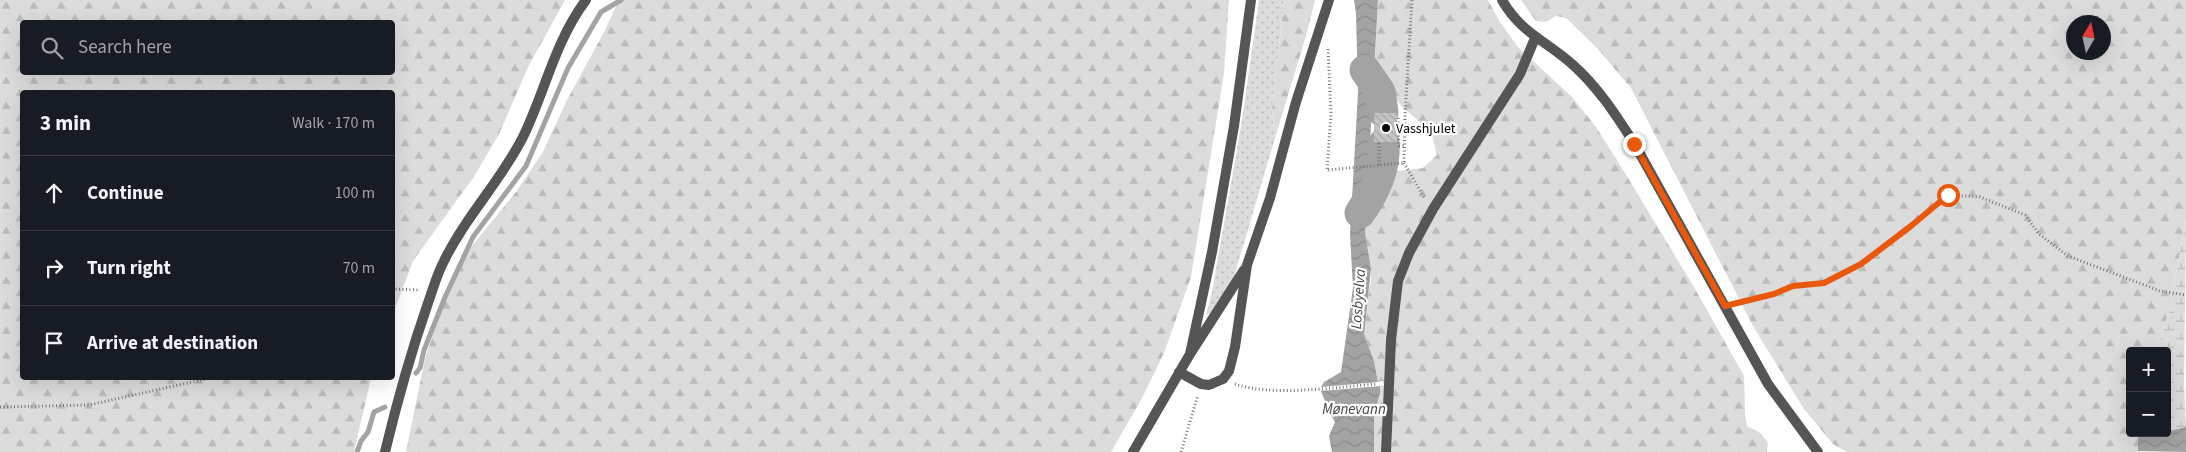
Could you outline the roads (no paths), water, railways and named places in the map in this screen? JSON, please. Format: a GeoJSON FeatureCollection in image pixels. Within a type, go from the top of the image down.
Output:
{"type":"FeatureCollection","features":[{"type":"Feature","properties":{"kind":"street"},"geometry":{"type":"LineString","coordinates":[[385,452],[410,356],[439,272],[455,240],[496,184],[515,153],[559,47],[586,0]]}},
{"type":"Feature","properties":{"kind":"street"},"geometry":{"type":"LineString","coordinates":[[1190,354],[1212,252],[1234,126],[1251,0]]}},
{"type":"Feature","properties":{"kind":"street"},"geometry":{"type":"LineString","coordinates":[[1180,372],[1201,384],[1214,384],[1229,371],[1235,346],[1247,265],[1270,198],[1296,102],[1329,0]]}},
{"type":"Feature","properties":{"kind":"street"},"geometry":{"type":"LineString","coordinates":[[1502,0],[1511,15],[1535,38],[1555,50],[1595,86],[1616,115],[1778,399],[1810,438],[1818,452]]}},
{"type":"Feature","properties":{"kind":"street"},"geometry":{"type":"LineString","coordinates":[[1386,452],[1391,340],[1398,281],[1409,253],[1433,209],[1520,74],[1535,38]]}},
{"type":"Feature","properties":{"kind":"street"},"geometry":{"type":"LineString","coordinates":[[1133,452],[1190,354],[1247,265]]}},
{"type":"Feature","properties":{"kind":"water"},"geometry":{"type":"Polygon","coordinates":[[[1354,0],[1378,0],[1365,232],[1371,269],[1364,334],[1374,361],[1378,382],[1321,387],[1324,382],[1341,372],[1353,288],[1350,234],[1358,93],[1354,0]]]}},
{"type":"Feature","properties":{"kind":"water","name":"Mønevann"},"geometry":{"type":"Polygon","coordinates":[[[1380,386],[1374,416],[1374,452],[1332,452],[1329,436],[1335,422],[1331,415],[1326,412],[1327,406],[1321,391],[1380,386]]]}},
{"type":"Feature","properties":{"kind":"water"},"geometry":{"type":"Polygon","coordinates":[[[2186,427],[2186,452],[2138,451],[2139,437],[2171,437],[2171,430],[2186,427]]]}},
{"type":"Feature","properties":{"kind":"waterway"},"geometry":{"type":"LineString","coordinates":[[416,373],[420,368],[424,350],[445,297],[473,237],[526,166],[568,68],[601,12],[621,0]]}},
{"type":"Feature","properties":{"kind":"waterway","name":"Losbyelva"},"geometry":{"type":"LineString","coordinates":[[1365,70],[1380,92],[1383,112]]}},
{"type":"Feature","properties":{"kind":"waterway","name":"Losbyelva"},"geometry":{"type":"LineString","coordinates":[[1360,213],[1378,180],[1383,162],[1384,143]]}},
{"type":"Feature","properties":{"kind":"waterway"},"geometry":{"type":"LineString","coordinates":[[357,452],[361,441],[368,432],[374,412],[385,407]]}},
{"type":"Feature","properties":{"kind":"place","name":"Vasshjulet"},"geometry":{"type":"Point","coordinates":[1386,128]}}]}
